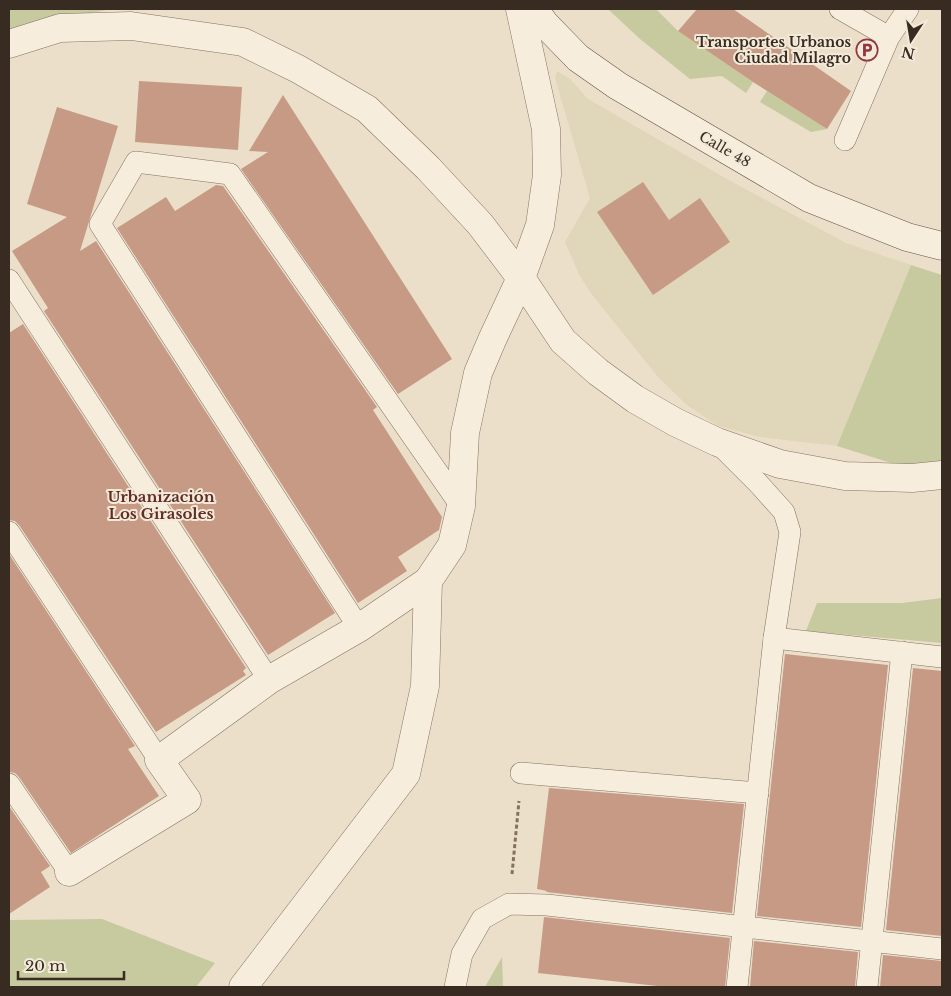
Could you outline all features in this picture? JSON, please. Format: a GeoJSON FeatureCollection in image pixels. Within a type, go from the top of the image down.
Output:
{"type":"FeatureCollection","features":[{"type":"Feature","properties":{"kind":"street"},"geometry":{"type":"LineString","coordinates":[[69,872],[187,800],[158,760],[269,680],[359,628],[428,580],[452,545],[461,506],[465,433],[478,374],[520,278],[540,225],[547,175],[546,129],[520,9]]}},
{"type":"Feature","properties":{"kind":"street","name":"Calle 48"},"geometry":{"type":"LineString","coordinates":[[534,9],[544,23],[578,58],[618,86],[809,198],[908,237],[942,246]]}},
{"type":"Feature","properties":{"kind":"street"},"geometry":{"type":"LineString","coordinates":[[9,44],[60,28],[131,26],[243,42],[298,69],[367,109],[428,168],[480,224],[564,341],[598,372],[635,399],[675,422],[717,442],[780,464],[845,476],[912,478],[942,475]]}},
{"type":"Feature","properties":{"kind":"street"},"geometry":{"type":"LineString","coordinates":[[243,987],[406,774],[425,686],[428,580]]}},
{"type":"Feature","properties":{"kind":"lane"},"geometry":{"type":"LineString","coordinates":[[840,9],[889,37]]}},
{"type":"Feature","properties":{"kind":"lane"},"geometry":{"type":"LineString","coordinates":[[845,140],[889,37],[908,9]]}},
{"type":"Feature","properties":{"kind":"lane"},"geometry":{"type":"LineString","coordinates":[[359,628],[100,224],[136,162],[230,174],[461,506]]}},
{"type":"Feature","properties":{"kind":"lane"},"geometry":{"type":"LineString","coordinates":[[9,280],[269,680]]}},
{"type":"Feature","properties":{"kind":"lane"},"geometry":{"type":"LineString","coordinates":[[717,442],[784,512],[790,532],[774,638],[737,987]]}},
{"type":"Feature","properties":{"kind":"lane"},"geometry":{"type":"LineString","coordinates":[[9,532],[158,760]]}},
{"type":"Feature","properties":{"kind":"lane"},"geometry":{"type":"LineString","coordinates":[[774,638],[942,657]]}},
{"type":"Feature","properties":{"kind":"lane"},"geometry":{"type":"LineString","coordinates":[[867,987],[902,652]]}},
{"type":"Feature","properties":{"kind":"lane"},"geometry":{"type":"LineString","coordinates":[[521,773],[758,793]]}},
{"type":"Feature","properties":{"kind":"lane"},"geometry":{"type":"LineString","coordinates":[[9,784],[69,872]]}},
{"type":"Feature","properties":{"kind":"lane"},"geometry":{"type":"LineString","coordinates":[[455,987],[462,954],[482,919],[509,904],[547,905],[942,949]]}},
{"type":"Feature","properties":{"kind":"path"},"geometry":{"type":"LineString","coordinates":[[509,904],[521,773]]}},
{"type":"Feature","properties":{"kind":"shaded area"},"geometry":{"type":"Polygon","coordinates":[[[557,71],[570,79],[588,99],[734,183],[846,243],[911,265],[837,446],[760,437],[718,426],[687,405],[658,377],[590,292],[579,274],[565,242],[590,198],[555,78],[557,71]]]}},
{"type":"Feature","properties":{"kind":"green space"},"geometry":{"type":"Polygon","coordinates":[[[9,9],[112,9],[43,22],[9,35],[9,9]]]}},
{"type":"Feature","properties":{"kind":"green space"},"geometry":{"type":"Polygon","coordinates":[[[608,9],[656,9],[678,31],[753,82],[746,93],[722,76],[690,79],[640,39],[608,9]]]}},
{"type":"Feature","properties":{"kind":"green space"},"geometry":{"type":"Polygon","coordinates":[[[767,91],[827,129],[811,132],[760,102],[767,91]]]}},
{"type":"Feature","properties":{"kind":"green space"},"geometry":{"type":"Polygon","coordinates":[[[911,265],[942,275],[942,463],[904,467],[837,446],[911,265]]]}},
{"type":"Feature","properties":{"kind":"green space"},"geometry":{"type":"Polygon","coordinates":[[[942,598],[942,643],[806,631],[817,603],[902,603],[942,598]]]}},
{"type":"Feature","properties":{"kind":"green space"},"geometry":{"type":"Polygon","coordinates":[[[102,919],[215,963],[196,987],[9,987],[9,920],[102,919]]]}},
{"type":"Feature","properties":{"kind":"green space"},"geometry":{"type":"Polygon","coordinates":[[[502,957],[503,987],[485,987],[502,957]]]}},
{"type":"Feature","properties":{"kind":"building"},"geometry":{"type":"Polygon","coordinates":[[[697,9],[733,9],[851,91],[827,129],[678,31],[697,9]]]}},
{"type":"Feature","properties":{"kind":"building"},"geometry":{"type":"Polygon","coordinates":[[[139,81],[242,87],[238,150],[135,142],[139,81]]]}},
{"type":"Feature","properties":{"kind":"building"},"geometry":{"type":"Polygon","coordinates":[[[283,95],[452,359],[398,394],[241,169],[268,152],[249,151],[283,95]]]}},
{"type":"Feature","properties":{"kind":"building"},"geometry":{"type":"Polygon","coordinates":[[[57,107],[118,126],[80,251],[96,241],[335,613],[268,655],[44,311],[48,308],[12,251],[67,217],[27,204],[57,107]]]}},
{"type":"Feature","properties":{"kind":"building"},"geometry":{"type":"Polygon","coordinates":[[[643,182],[669,220],[700,198],[730,242],[653,295],[597,212],[643,182]]]}},
{"type":"Feature","properties":{"kind":"building"},"geometry":{"type":"Polygon","coordinates":[[[216,185],[223,186],[377,407],[373,410],[442,517],[439,530],[398,557],[407,571],[358,603],[117,228],[166,197],[175,211],[216,185]]]}},
{"type":"Feature","properties":{"kind":"building"},"geometry":{"type":"Polygon","coordinates":[[[23,324],[246,668],[243,671],[246,675],[156,732],[19,525],[15,521],[9,520],[9,333],[23,324]]]}},
{"type":"Feature","properties":{"kind":"building"},"geometry":{"type":"Polygon","coordinates":[[[9,554],[135,746],[128,749],[159,796],[71,853],[19,777],[15,773],[9,772],[9,554]]]}},
{"type":"Feature","properties":{"kind":"building"},"geometry":{"type":"Polygon","coordinates":[[[785,654],[888,665],[861,927],[757,916],[785,654]]]}},
{"type":"Feature","properties":{"kind":"building"},"geometry":{"type":"Polygon","coordinates":[[[913,668],[942,671],[942,936],[886,930],[913,668]]]}},
{"type":"Feature","properties":{"kind":"building"},"geometry":{"type":"Polygon","coordinates":[[[549,788],[744,804],[732,913],[546,892],[537,889],[549,788]]]}},
{"type":"Feature","properties":{"kind":"building"},"geometry":{"type":"Polygon","coordinates":[[[9,806],[50,866],[41,872],[50,887],[9,914],[9,806]]]}},
{"type":"Feature","properties":{"kind":"building"},"geometry":{"type":"Polygon","coordinates":[[[544,917],[730,938],[725,987],[667,987],[538,973],[544,917]]]}},
{"type":"Feature","properties":{"kind":"building"},"geometry":{"type":"Polygon","coordinates":[[[754,941],[858,952],[855,987],[750,987],[754,941]]]}},
{"type":"Feature","properties":{"kind":"building"},"geometry":{"type":"Polygon","coordinates":[[[883,955],[942,961],[942,987],[880,987],[883,955]]]}},
{"type":"Feature","properties":{"kind":"place","name":"Transportes Urbanos Ciudad Milagro"},"geometry":{"type":"Point","coordinates":[867,50]}},
{"type":"Feature","properties":{"kind":"district","name":"Urbanización Los Girasoles"},"geometry":{"type":"Point","coordinates":[161,506]}}]}
